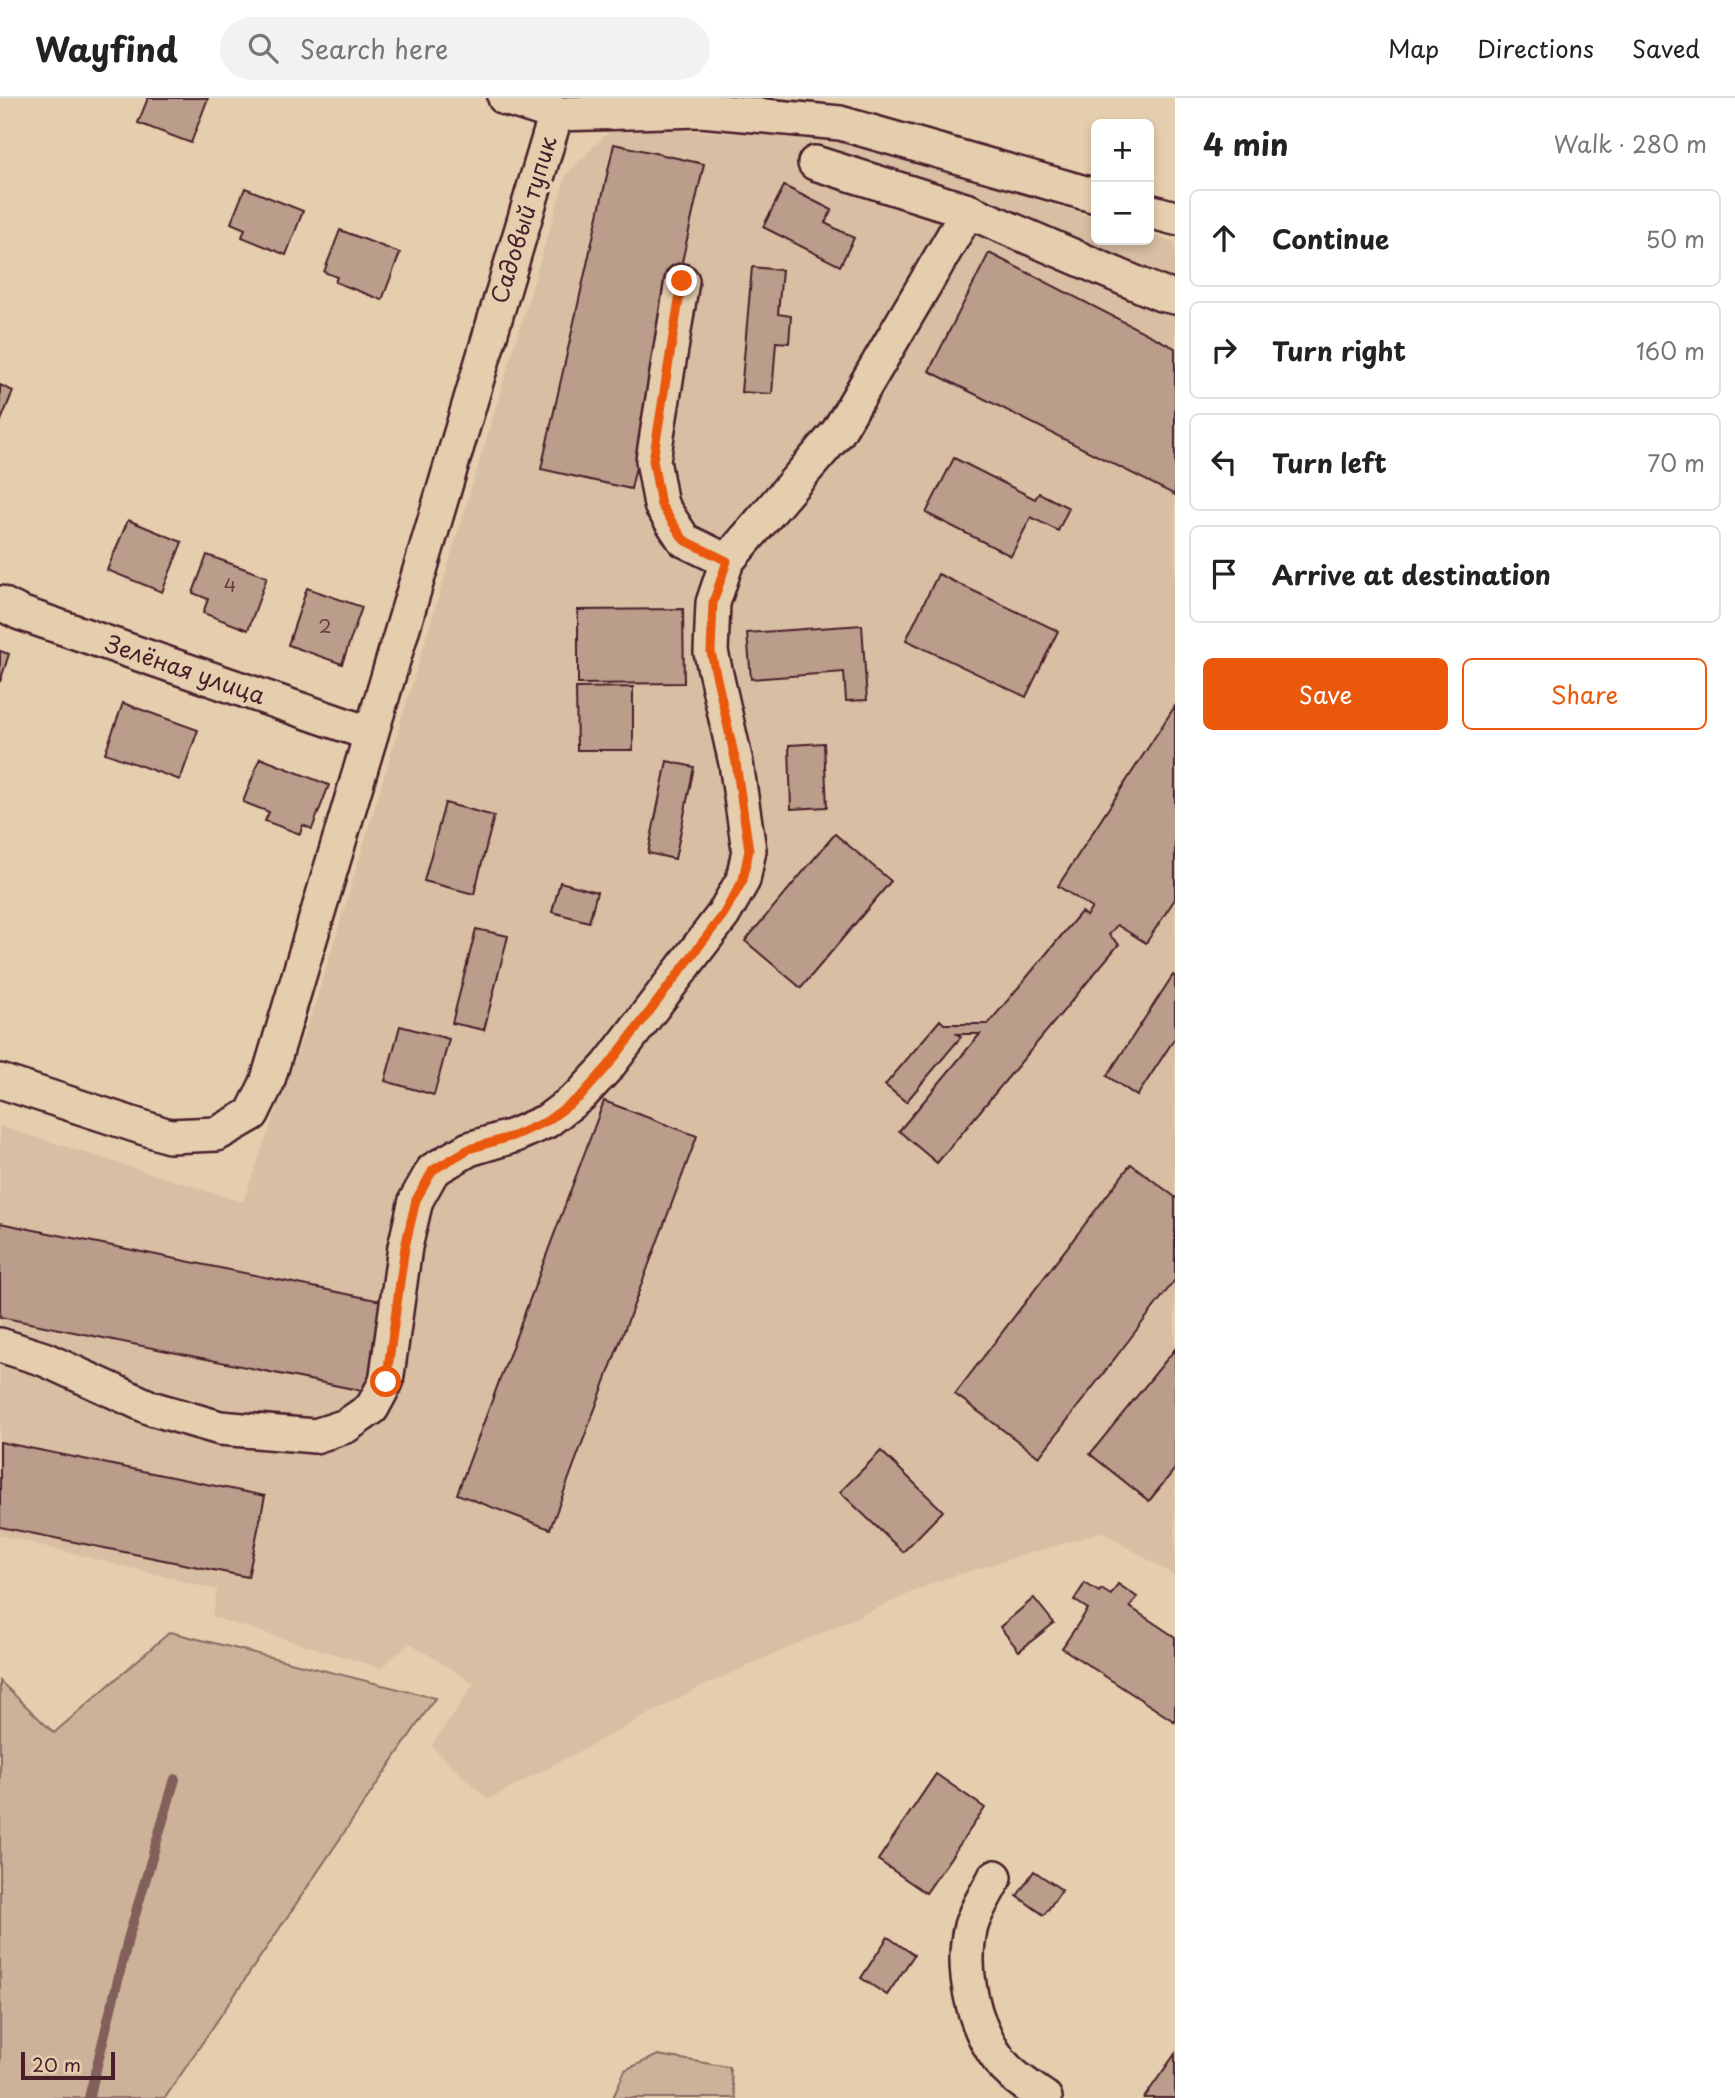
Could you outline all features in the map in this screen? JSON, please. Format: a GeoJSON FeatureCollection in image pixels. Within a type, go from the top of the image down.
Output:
{"type":"FeatureCollection","features":[{"type":"Feature","properties":{"kind":"street"},"geometry":{"type":"LineString","coordinates":[[505,98],[556,114]]}},
{"type":"Feature","properties":{"kind":"street","name":"Садовый тупик"},"geometry":{"type":"LineString","coordinates":[[0,1081],[169,1136],[217,1134],[252,1114],[267,1083],[556,114],[701,110],[840,122],[1091,195]]}},
{"type":"Feature","properties":{"kind":"street"},"geometry":{"type":"LineString","coordinates":[[815,163],[968,211],[1175,298]]}},
{"type":"Feature","properties":{"kind":"street"},"geometry":{"type":"LineString","coordinates":[[0,1345],[44,1359],[151,1408],[220,1428],[315,1436],[346,1426],[372,1408],[386,1382],[405,1247],[416,1200],[433,1170],[469,1149],[513,1136],[547,1121],[581,1096],[608,1066],[723,915],[743,880],[749,850],[742,800],[711,652],[713,603],[727,561],[838,432],[968,211]]}},
{"type":"Feature","properties":{"kind":"street"},"geometry":{"type":"LineString","coordinates":[[1154,212],[1175,218]]}},
{"type":"Feature","properties":{"kind":"street"},"geometry":{"type":"LineString","coordinates":[[682,281],[653,460],[661,505],[684,540],[727,561]]}},
{"type":"Feature","properties":{"kind":"street","name":"Зелёная улица"},"geometry":{"type":"LineString","coordinates":[[0,603],[20,613],[371,734]]}},
{"type":"Feature","properties":{"kind":"street"},"geometry":{"type":"LineString","coordinates":[[995,1877],[972,1924],[967,1952],[970,1991],[986,2040],[1000,2062],[1045,2098]]}},
{"type":"Feature","properties":{"kind":"shaded area"},"geometry":{"type":"Polygon","coordinates":[[[613,127],[839,138],[1091,216],[1091,245],[1154,245],[1154,236],[1175,242],[1175,1576],[1102,1532],[940,1580],[700,1687],[488,1800],[431,1746],[474,1684],[410,1643],[381,1668],[212,1617],[217,1590],[0,1535],[0,1126],[243,1202],[317,998],[566,175],[613,127]]]}},
{"type":"Feature","properties":{"kind":"shaded area"},"geometry":{"type":"Polygon","coordinates":[[[170,1632],[435,1698],[165,2098],[0,2098],[0,1681],[54,1733],[170,1632]]]}},
{"type":"Feature","properties":{"kind":"shaded area"},"geometry":{"type":"Polygon","coordinates":[[[658,2055],[729,2067],[736,2098],[613,2098],[625,2070],[658,2055]]]}},
{"type":"Feature","properties":{"kind":"building"},"geometry":{"type":"Polygon","coordinates":[[[148,98],[208,98],[191,143],[138,123],[148,98]]]}},
{"type":"Feature","properties":{"kind":"building"},"geometry":{"type":"Polygon","coordinates":[[[614,144],[704,164],[631,489],[541,469],[614,144]]]}},
{"type":"Feature","properties":{"kind":"building"},"geometry":{"type":"Polygon","coordinates":[[[784,186],[832,210],[825,223],[854,238],[840,266],[763,227],[784,186]]]}},
{"type":"Feature","properties":{"kind":"building"},"geometry":{"type":"Polygon","coordinates":[[[245,188],[303,211],[286,255],[242,237],[245,229],[231,223],[245,188]]]}},
{"type":"Feature","properties":{"kind":"building"},"geometry":{"type":"Polygon","coordinates":[[[340,230],[400,253],[382,300],[335,282],[337,277],[324,272],[340,230]]]}},
{"type":"Feature","properties":{"kind":"building"},"geometry":{"type":"Polygon","coordinates":[[[989,253],[1175,348],[1175,495],[929,371],[989,253]]]}},
{"type":"Feature","properties":{"kind":"building"},"geometry":{"type":"Polygon","coordinates":[[[752,267],[782,270],[778,314],[791,316],[789,343],[776,342],[772,394],[741,392],[752,267]]]}},
{"type":"Feature","properties":{"kind":"building"},"geometry":{"type":"Polygon","coordinates":[[[0,385],[13,391],[0,423],[0,385]]]}},
{"type":"Feature","properties":{"kind":"building"},"geometry":{"type":"Polygon","coordinates":[[[954,458],[1035,499],[1039,493],[1069,508],[1058,531],[1031,517],[1011,556],[926,513],[954,458]]]}},
{"type":"Feature","properties":{"kind":"building"},"geometry":{"type":"Polygon","coordinates":[[[128,520],[182,542],[162,592],[107,570],[128,520]]]}},
{"type":"Feature","properties":{"kind":"building"},"geometry":{"type":"Polygon","coordinates":[[[207,555],[267,577],[248,630],[203,613],[208,599],[193,593],[207,555]]]}},
{"type":"Feature","properties":{"kind":"building"},"geometry":{"type":"Polygon","coordinates":[[[938,574],[1058,631],[1026,697],[906,640],[938,574]]]}},
{"type":"Feature","properties":{"kind":"building"},"geometry":{"type":"Polygon","coordinates":[[[307,588],[362,607],[342,664],[288,645],[307,588]]]}},
{"type":"Feature","properties":{"kind":"building"},"geometry":{"type":"Polygon","coordinates":[[[683,609],[684,683],[578,684],[578,610],[683,609]]]}},
{"type":"Feature","properties":{"kind":"building"},"geometry":{"type":"Polygon","coordinates":[[[862,625],[867,700],[846,701],[844,672],[751,679],[747,633],[862,625]]]}},
{"type":"Feature","properties":{"kind":"building"},"geometry":{"type":"Polygon","coordinates":[[[0,651],[9,654],[0,682],[0,651]]]}},
{"type":"Feature","properties":{"kind":"building"},"geometry":{"type":"Polygon","coordinates":[[[633,687],[633,750],[577,750],[576,688],[633,687]]]}},
{"type":"Feature","properties":{"kind":"building"},"geometry":{"type":"Polygon","coordinates":[[[123,703],[198,730],[180,780],[105,753],[123,703]]]}},
{"type":"Feature","properties":{"kind":"building"},"geometry":{"type":"Polygon","coordinates":[[[1175,706],[1175,899],[1146,943],[1117,925],[1109,935],[1119,944],[937,1163],[899,1131],[980,1034],[957,1034],[961,1037],[906,1102],[885,1085],[940,1020],[944,1024],[988,1024],[1081,912],[1086,916],[1092,908],[1058,886],[1175,706]]]}},
{"type":"Feature","properties":{"kind":"building"},"geometry":{"type":"Polygon","coordinates":[[[824,743],[827,807],[791,809],[789,745],[824,743]]]}},
{"type":"Feature","properties":{"kind":"building"},"geometry":{"type":"Polygon","coordinates":[[[260,758],[329,785],[312,829],[303,825],[300,834],[265,821],[269,812],[243,802],[260,758]]]}},
{"type":"Feature","properties":{"kind":"building"},"geometry":{"type":"Polygon","coordinates":[[[667,761],[694,767],[675,859],[648,853],[667,761]]]}},
{"type":"Feature","properties":{"kind":"building"},"geometry":{"type":"Polygon","coordinates":[[[445,803],[494,816],[474,894],[424,881],[445,803]]]}},
{"type":"Feature","properties":{"kind":"building"},"geometry":{"type":"Polygon","coordinates":[[[835,834],[891,881],[801,988],[745,941],[835,834]]]}},
{"type":"Feature","properties":{"kind":"building"},"geometry":{"type":"Polygon","coordinates":[[[560,882],[597,892],[589,922],[552,912],[560,882]]]}},
{"type":"Feature","properties":{"kind":"building"},"geometry":{"type":"Polygon","coordinates":[[[476,929],[508,936],[484,1030],[452,1023],[476,929]]]}},
{"type":"Feature","properties":{"kind":"building"},"geometry":{"type":"Polygon","coordinates":[[[1173,975],[1175,1038],[1137,1096],[1107,1076],[1173,975]]]}},
{"type":"Feature","properties":{"kind":"building"},"geometry":{"type":"Polygon","coordinates":[[[400,1026],[449,1039],[434,1095],[385,1081],[400,1026]]]}},
{"type":"Feature","properties":{"kind":"building"},"geometry":{"type":"Polygon","coordinates":[[[604,1101],[697,1136],[550,1529],[457,1494],[604,1101]]]}},
{"type":"Feature","properties":{"kind":"building"},"geometry":{"type":"Polygon","coordinates":[[[1131,1164],[1175,1197],[1175,1280],[1039,1457],[955,1394],[1131,1164]]]}},
{"type":"Feature","properties":{"kind":"building"},"geometry":{"type":"Polygon","coordinates":[[[0,1223],[386,1302],[368,1392],[0,1317],[0,1223]]]}},
{"type":"Feature","properties":{"kind":"building"},"geometry":{"type":"Polygon","coordinates":[[[1175,1349],[1175,1469],[1149,1501],[1090,1454],[1175,1349]]]}},
{"type":"Feature","properties":{"kind":"building"},"geometry":{"type":"Polygon","coordinates":[[[0,1442],[265,1496],[248,1577],[0,1527],[0,1442]]]}},
{"type":"Feature","properties":{"kind":"building"},"geometry":{"type":"Polygon","coordinates":[[[881,1451],[943,1511],[903,1552],[840,1492],[881,1451]]]}},
{"type":"Feature","properties":{"kind":"building"},"geometry":{"type":"Polygon","coordinates":[[[1085,1583],[1099,1592],[1101,1589],[1111,1595],[1118,1584],[1137,1597],[1130,1607],[1175,1637],[1175,1722],[1062,1648],[1088,1609],[1074,1600],[1085,1583]]]}},
{"type":"Feature","properties":{"kind":"building"},"geometry":{"type":"Polygon","coordinates":[[[1034,1598],[1054,1623],[1019,1651],[1000,1627],[1034,1598]]]}},
{"type":"Feature","properties":{"kind":"building"},"geometry":{"type":"Polygon","coordinates":[[[936,1774],[985,1808],[926,1893],[878,1860],[936,1774]]]}},
{"type":"Feature","properties":{"kind":"building"},"geometry":{"type":"Polygon","coordinates":[[[1034,1871],[1062,1890],[1044,1915],[1017,1896],[1034,1871]]]}},
{"type":"Feature","properties":{"kind":"building"},"geometry":{"type":"Polygon","coordinates":[[[888,1937],[914,1955],[887,1995],[861,1978],[888,1937]]]}},
{"type":"Feature","properties":{"kind":"building"},"geometry":{"type":"Polygon","coordinates":[[[1175,2054],[1175,2098],[1144,2098],[1175,2054]]]}},
{"type":"Feature","properties":{"kind":"waterway"},"geometry":{"type":"LineString","coordinates":[[89,2098],[128,1939],[175,1779]]}},
{"type":"Feature","properties":{"kind":"route"},"geometry":{"type":"LineString","coordinates":[[386,1382],[405,1247],[416,1200],[433,1170],[469,1149],[513,1136],[547,1121],[581,1096],[608,1066],[723,915],[743,880],[749,850],[736,763],[711,652],[713,603],[727,561],[684,540],[661,505],[653,460],[682,281]]}}]}
